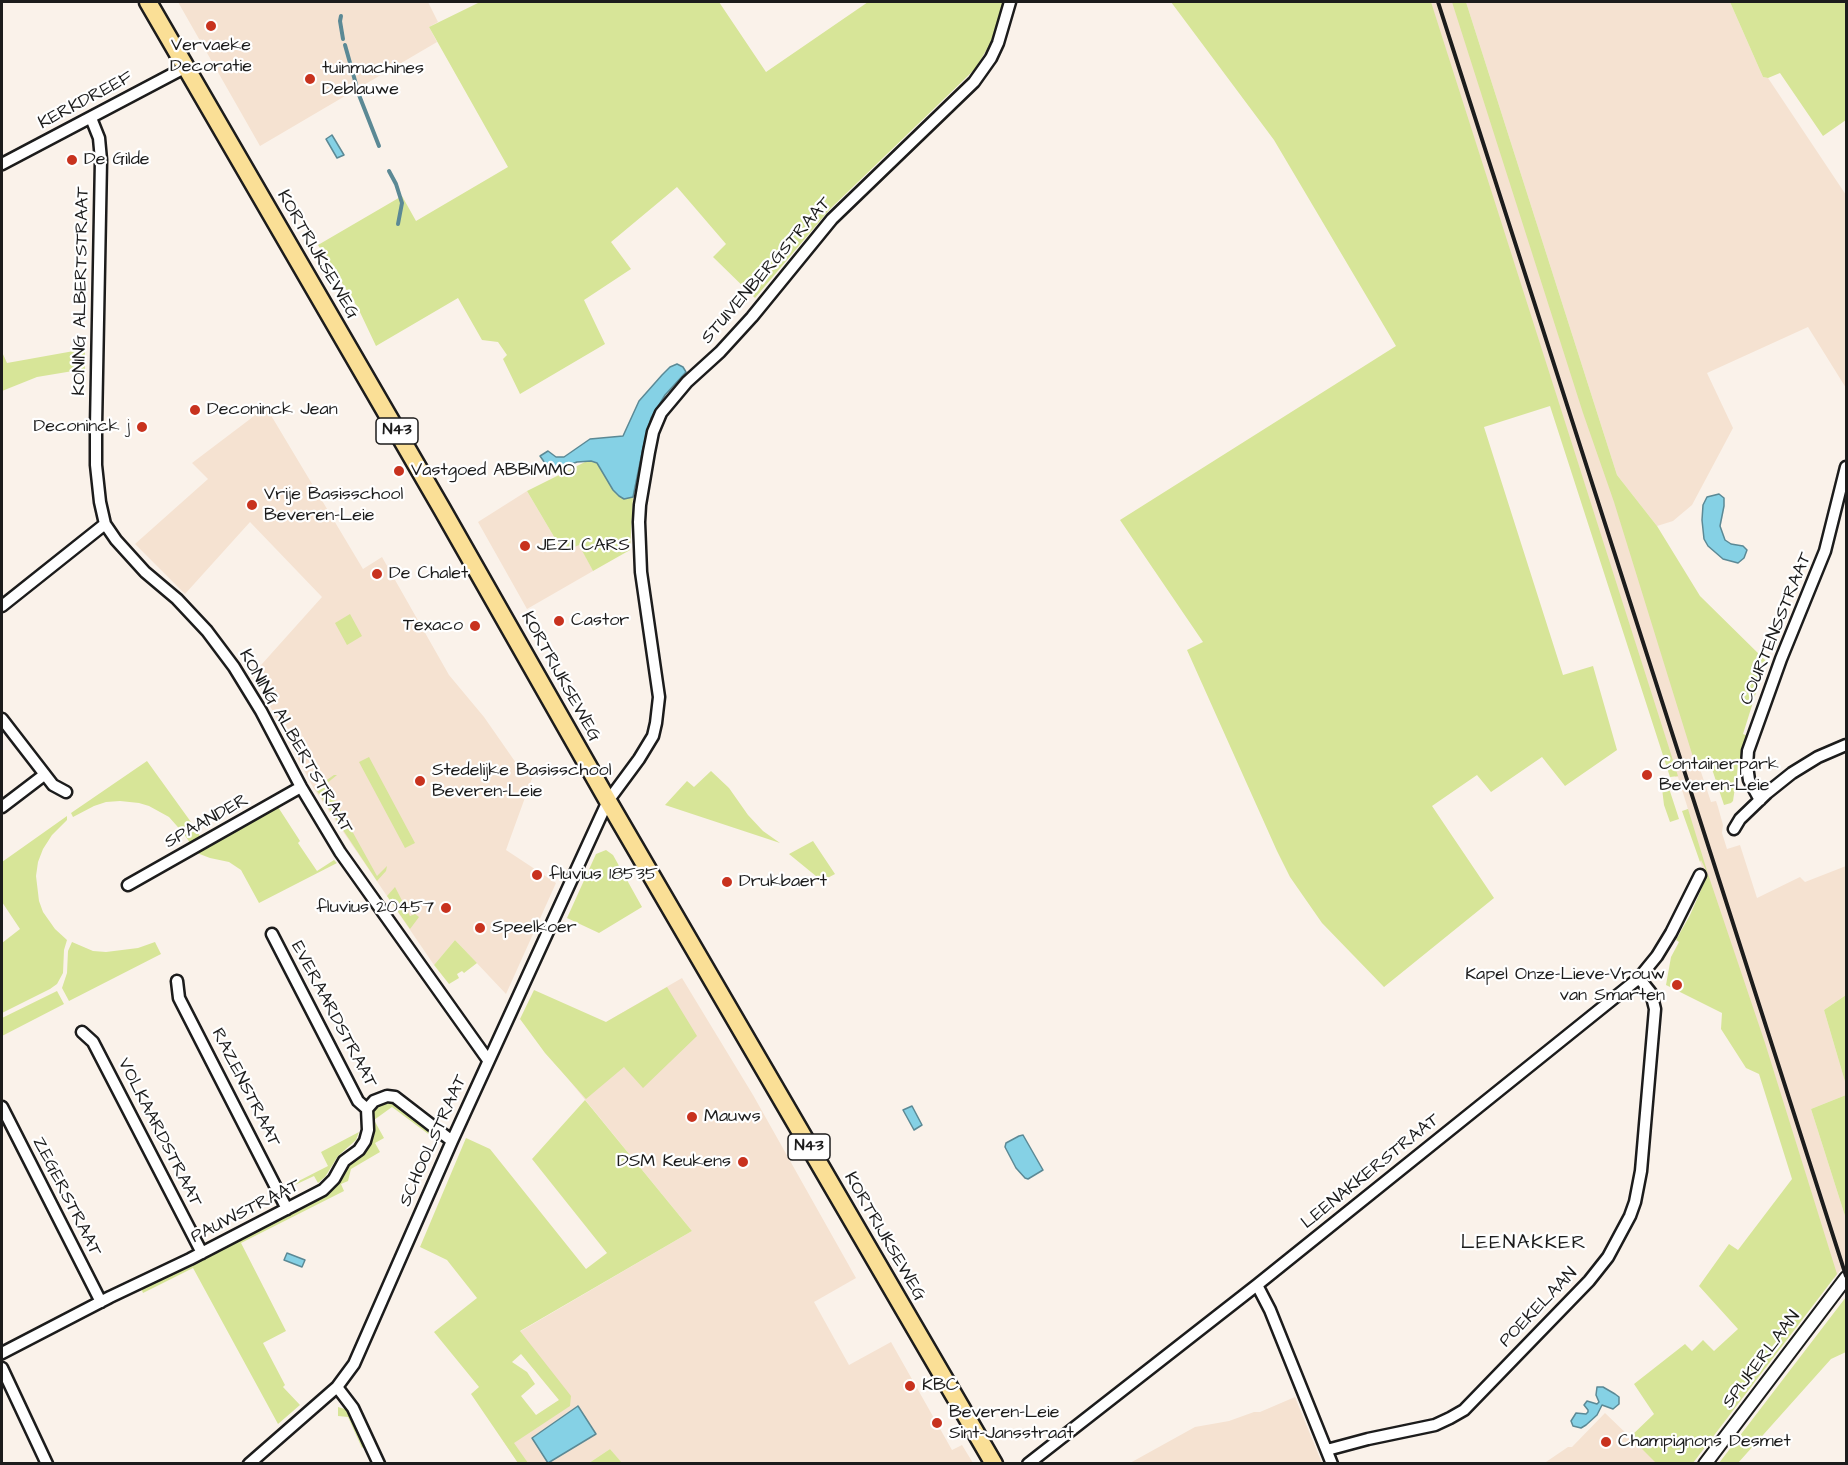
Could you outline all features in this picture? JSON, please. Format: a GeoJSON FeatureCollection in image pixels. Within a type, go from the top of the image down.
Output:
{"type":"FeatureCollection","features":[{"type":"Feature","properties":{"kind":"main road","name":"KORTRIJKSEWEG"},"geometry":{"type":"LineString","coordinates":[[148,2],[442,509],[608,801],[994,1464]]}},
{"type":"Feature","properties":{"kind":"street","name":"STUIVENBERGSTRAAT"},"geometry":{"type":"LineString","coordinates":[[608,801],[653,736],[658,710],[658,683],[641,572],[639,539],[640,505],[649,452],[653,432],[661,413],[680,389],[720,352],[752,317],[832,219],[974,82],[991,58],[998,43],[1010,2]]}},
{"type":"Feature","properties":{"kind":"street","name":"KERKDREEF"},"geometry":{"type":"LineString","coordinates":[[2,164],[186,67]]}},
{"type":"Feature","properties":{"kind":"street","name":"KONING ALBERTSTRAAT"},"geometry":{"type":"LineString","coordinates":[[91,118],[99,138],[101,160],[96,465],[105,524],[145,572],[177,599],[207,631],[234,667],[340,852],[488,1060]]}},
{"type":"Feature","properties":{"kind":"street","name":"COURTENSSTRAAT"},"geometry":{"type":"LineString","coordinates":[[1760,800],[1749,780],[1747,766],[1750,743],[1781,658],[1825,551],[1846,467]]}},
{"type":"Feature","properties":{"kind":"street"},"geometry":{"type":"LineString","coordinates":[[2,606],[105,524]]}},
{"type":"Feature","properties":{"kind":"street"},"geometry":{"type":"LineString","coordinates":[[2,719],[44,775],[56,788],[66,792]]}},
{"type":"Feature","properties":{"kind":"street"},"geometry":{"type":"LineString","coordinates":[[1734,829],[1740,819],[1792,773],[1818,757],[1846,745]]}},
{"type":"Feature","properties":{"kind":"street"},"geometry":{"type":"LineString","coordinates":[[2,807],[44,775]]}},
{"type":"Feature","properties":{"kind":"street","name":"SPAANDER"},"geometry":{"type":"LineString","coordinates":[[128,885],[301,787]]}},
{"type":"Feature","properties":{"kind":"street","name":"SCHOOLSTRAAT"},"geometry":{"type":"LineString","coordinates":[[249,1464],[337,1387],[349,1372],[488,1060],[608,801]]}},
{"type":"Feature","properties":{"kind":"street","name":"LEENAKKERSTRAAT"},"geometry":{"type":"LineString","coordinates":[[1028,1464],[1257,1285],[1639,978],[1657,956],[1688,903],[1701,875]]}},
{"type":"Feature","properties":{"kind":"street","name":"EVERAARDSTRAAT"},"geometry":{"type":"LineString","coordinates":[[272,934],[358,1101],[367,1109]]}},
{"type":"Feature","properties":{"kind":"street","name":"POEKELAAN"},"geometry":{"type":"LineString","coordinates":[[1327,1450],[1368,1438],[1435,1425],[1464,1410],[1589,1281],[1608,1257],[1630,1216],[1641,1171],[1654,1009],[1651,993],[1639,978]]}},
{"type":"Feature","properties":{"kind":"street","name":"RAZENSTRAAT"},"geometry":{"type":"LineString","coordinates":[[177,981],[179,998],[287,1209]]}},
{"type":"Feature","properties":{"kind":"street","name":"VOLKAARDSTRAAT"},"geometry":{"type":"LineString","coordinates":[[82,1032],[93,1042],[202,1253]]}},
{"type":"Feature","properties":{"kind":"street"},"geometry":{"type":"LineString","coordinates":[[367,1109],[374,1101],[383,1097],[395,1097],[452,1141]]}},
{"type":"Feature","properties":{"kind":"street","name":"ZEGERSTRAAT"},"geometry":{"type":"LineString","coordinates":[[2,1107],[101,1302]]}},
{"type":"Feature","properties":{"kind":"street","name":"PAUWSTRAAT"},"geometry":{"type":"LineString","coordinates":[[2,1353],[323,1190],[334,1179],[344,1161],[362,1146],[368,1130],[367,1109]]}},
{"type":"Feature","properties":{"kind":"street","name":"SPIJKERLAAN"},"geometry":{"type":"LineString","coordinates":[[1705,1464],[1846,1278]]}},
{"type":"Feature","properties":{"kind":"street"},"geometry":{"type":"LineString","coordinates":[[1257,1285],[1270,1310],[1332,1464]]}},
{"type":"Feature","properties":{"kind":"street"},"geometry":{"type":"LineString","coordinates":[[2,1368],[47,1464]]}},
{"type":"Feature","properties":{"kind":"street"},"geometry":{"type":"LineString","coordinates":[[337,1387],[353,1408],[379,1464]]}},
{"type":"Feature","properties":{"kind":"shaded area"},"geometry":{"type":"Polygon","coordinates":[[[178,2],[428,2],[438,22],[429,27],[437,42],[260,146],[178,2]]]}},
{"type":"Feature","properties":{"kind":"shaded area"},"geometry":{"type":"Polygon","coordinates":[[[1428,2],[1454,2],[1704,768],[1700,769],[1711,802],[1716,801],[1718,807],[1727,849],[1740,845],[1757,898],[1800,877],[1805,882],[1846,866],[1846,995],[1824,1010],[1846,1085],[1846,1095],[1811,1109],[1846,1219],[1846,1262],[1834,1279],[1684,811],[1688,809],[1678,777],[1675,777],[1428,2]]]}},
{"type":"Feature","properties":{"kind":"shaded area"},"geometry":{"type":"Polygon","coordinates":[[[1466,2],[1730,2],[1763,77],[1768,78],[1846,195],[1846,388],[1808,327],[1707,373],[1733,428],[1692,505],[1673,521],[1657,526],[1617,475],[1466,2]]]}},
{"type":"Feature","properties":{"kind":"shaded area","name":"Stedelijke Basisschool Beveren-Leie"},"geometry":{"type":"Polygon","coordinates":[[[266,407],[363,569],[382,557],[449,675],[484,717],[523,773],[530,767],[535,770],[506,850],[556,883],[506,994],[455,940],[434,965],[314,789],[253,674],[322,597],[250,522],[185,594],[135,544],[208,479],[192,463],[266,407]]]}},
{"type":"Feature","properties":{"kind":"shaded area"},"geometry":{"type":"Polygon","coordinates":[[[527,491],[563,552],[579,544],[593,571],[527,609],[478,522],[527,491]]]}},
{"type":"Feature","properties":{"kind":"shaded area"},"geometry":{"type":"Polygon","coordinates":[[[682,978],[753,1095],[856,1278],[814,1302],[849,1365],[891,1342],[952,1450],[962,1445],[973,1463],[622,1464],[610,1449],[589,1463],[518,1463],[502,1439],[559,1400],[509,1338],[692,1231],[556,1064],[606,1022],[682,978]]]}},
{"type":"Feature","properties":{"kind":"shaded area"},"geometry":{"type":"Polygon","coordinates":[[[1295,1397],[1322,1463],[1130,1463],[1195,1427],[1260,1412],[1295,1397]]]}},
{"type":"Feature","properties":{"kind":"shaded area","name":"Champignons Desmet"},"geometry":{"type":"Polygon","coordinates":[[[1605,1413],[1657,1463],[1543,1464],[1568,1447],[1572,1447],[1605,1413]]]}},
{"type":"Feature","properties":{"kind":"green space"},"geometry":{"type":"Polygon","coordinates":[[[480,2],[719,2],[766,72],[868,2],[1003,2],[993,39],[975,69],[830,209],[755,298],[713,257],[726,244],[677,187],[611,242],[631,269],[584,300],[605,344],[520,394],[503,359],[507,355],[498,342],[482,340],[458,298],[376,346],[358,308],[318,245],[402,196],[416,221],[508,167],[429,27],[480,2]]]}},
{"type":"Feature","properties":{"kind":"green space"},"geometry":{"type":"Polygon","coordinates":[[[1171,2],[1431,2],[1678,776],[1670,777],[1550,406],[1484,427],[1563,675],[1593,666],[1617,750],[1565,786],[1542,757],[1491,792],[1477,775],[1432,806],[1494,898],[1384,987],[1322,923],[1290,877],[1187,650],[1203,642],[1120,520],[1396,346],[1274,140],[1171,2]]]}},
{"type":"Feature","properties":{"kind":"green space"},"geometry":{"type":"Polygon","coordinates":[[[1452,2],[1466,2],[1617,475],[1657,526],[1700,596],[1766,661],[1743,734],[1748,736],[1738,767],[1731,803],[1724,805],[1711,766],[1697,770],[1614,502],[1583,413],[1452,2]]]}},
{"type":"Feature","properties":{"kind":"green space"},"geometry":{"type":"Polygon","coordinates":[[[1730,2],[1846,2],[1846,120],[1823,136],[1780,73],[1768,78],[1763,77],[1730,2]]]}},
{"type":"Feature","properties":{"kind":"green space"},"geometry":{"type":"Polygon","coordinates":[[[85,349],[85,369],[37,377],[2,391],[2,352],[7,363],[85,349]]]}},
{"type":"Feature","properties":{"kind":"green space"},"geometry":{"type":"Polygon","coordinates":[[[587,461],[600,466],[613,490],[619,496],[624,499],[633,497],[630,550],[593,571],[579,545],[563,552],[527,491],[587,461]]]}},
{"type":"Feature","properties":{"kind":"green space"},"geometry":{"type":"Polygon","coordinates":[[[350,614],[362,636],[347,645],[335,623],[350,614]]]}},
{"type":"Feature","properties":{"kind":"green space"},"geometry":{"type":"Polygon","coordinates":[[[369,757],[415,843],[405,848],[359,762],[369,757]]]}},
{"type":"Feature","properties":{"kind":"green space"},"geometry":{"type":"Polygon","coordinates":[[[147,761],[201,838],[190,843],[169,817],[139,803],[106,802],[73,817],[71,813],[147,761]]]}},
{"type":"Feature","properties":{"kind":"green space"},"geometry":{"type":"Polygon","coordinates":[[[711,771],[729,788],[748,815],[763,831],[780,843],[665,805],[687,781],[694,787],[711,771]]]}},
{"type":"Feature","properties":{"kind":"green space"},"geometry":{"type":"Polygon","coordinates":[[[337,775],[326,784],[377,876],[387,866],[386,871],[377,881],[315,788],[337,775]]]}},
{"type":"Feature","properties":{"kind":"green space"},"geometry":{"type":"Polygon","coordinates":[[[1666,779],[1679,819],[1670,822],[1664,805],[1661,780],[1666,779]]]}},
{"type":"Feature","properties":{"kind":"green space"},"geometry":{"type":"Polygon","coordinates":[[[278,807],[317,871],[334,860],[337,863],[259,903],[241,870],[229,862],[197,853],[278,807]]]}},
{"type":"Feature","properties":{"kind":"green space"},"geometry":{"type":"Polygon","coordinates":[[[1688,809],[1708,874],[1701,860],[1700,862],[1682,811],[1688,809]]]}},
{"type":"Feature","properties":{"kind":"green space"},"geometry":{"type":"Polygon","coordinates":[[[67,816],[67,820],[52,835],[43,849],[36,876],[39,901],[43,912],[55,929],[67,940],[63,973],[57,984],[50,989],[2,1013],[2,943],[20,929],[2,902],[2,862],[67,816]]]}},
{"type":"Feature","properties":{"kind":"green space"},"geometry":{"type":"Polygon","coordinates":[[[813,841],[835,874],[822,881],[789,854],[813,841]]]}},
{"type":"Feature","properties":{"kind":"green space"},"geometry":{"type":"Polygon","coordinates":[[[606,850],[613,855],[642,907],[599,933],[567,918],[596,854],[606,850]]]}},
{"type":"Feature","properties":{"kind":"green space"},"geometry":{"type":"Polygon","coordinates":[[[1708,874],[1765,1043],[1837,1274],[1693,1463],[1657,1464],[1630,1437],[1654,1414],[1634,1384],[1685,1344],[1692,1351],[1703,1340],[1714,1351],[1738,1329],[1699,1286],[1729,1244],[1738,1250],[1792,1179],[1759,1074],[1746,1068],[1721,1029],[1722,1013],[1666,985],[1671,957],[1679,942],[1676,940],[1708,874]]]}},
{"type":"Feature","properties":{"kind":"green space"},"geometry":{"type":"Polygon","coordinates":[[[395,887],[410,916],[415,914],[419,917],[410,929],[387,896],[395,887]]]}},
{"type":"Feature","properties":{"kind":"green space"},"geometry":{"type":"Polygon","coordinates":[[[455,940],[477,963],[464,973],[462,971],[457,974],[459,978],[449,984],[434,965],[455,940]]]}},
{"type":"Feature","properties":{"kind":"green space"},"geometry":{"type":"Polygon","coordinates":[[[72,942],[93,951],[106,952],[138,948],[155,942],[161,954],[69,1001],[62,988],[67,973],[68,951],[72,942]]]}},
{"type":"Feature","properties":{"kind":"green space"},"geometry":{"type":"Polygon","coordinates":[[[667,987],[697,1036],[643,1088],[624,1067],[586,1099],[545,1053],[520,1019],[534,990],[606,1022],[667,987]]]}},
{"type":"Feature","properties":{"kind":"green space"},"geometry":{"type":"Polygon","coordinates":[[[57,991],[64,1004],[2,1036],[2,1018],[57,991]]]}},
{"type":"Feature","properties":{"kind":"green space"},"geometry":{"type":"Polygon","coordinates":[[[1846,995],[1846,1085],[1824,1010],[1846,995]]]}},
{"type":"Feature","properties":{"kind":"green space"},"geometry":{"type":"Polygon","coordinates":[[[1846,1095],[1846,1219],[1811,1109],[1846,1095]]]}},
{"type":"Feature","properties":{"kind":"green space"},"geometry":{"type":"Polygon","coordinates":[[[585,1100],[692,1231],[520,1331],[571,1396],[570,1406],[514,1443],[528,1463],[518,1463],[471,1394],[479,1387],[434,1332],[477,1298],[447,1260],[420,1247],[466,1138],[490,1149],[586,1269],[607,1253],[532,1159],[585,1100]],[[521,1354],[512,1362],[527,1372],[535,1384],[521,1396],[536,1415],[559,1400],[521,1354]]]}},
{"type":"Feature","properties":{"kind":"green space"},"geometry":{"type":"Polygon","coordinates":[[[386,1101],[394,1102],[437,1137],[435,1139],[392,1107],[374,1120],[384,1138],[375,1143],[380,1152],[351,1169],[348,1181],[341,1184],[344,1191],[241,1243],[286,1331],[263,1343],[285,1385],[283,1387],[300,1405],[278,1424],[193,1268],[143,1293],[141,1288],[323,1196],[332,1189],[347,1166],[365,1151],[373,1132],[371,1113],[375,1106],[386,1101]]]}},
{"type":"Feature","properties":{"kind":"green space"},"geometry":{"type":"Polygon","coordinates":[[[359,1132],[356,1140],[338,1156],[325,1177],[318,1183],[314,1176],[283,1189],[328,1166],[321,1152],[359,1132]]]}},
{"type":"Feature","properties":{"kind":"green space"},"geometry":{"type":"Polygon","coordinates":[[[1846,1297],[1846,1352],[1831,1359],[1738,1463],[1719,1463],[1846,1297]]]}},
{"type":"Feature","properties":{"kind":"green space"},"geometry":{"type":"Polygon","coordinates":[[[338,1407],[348,1410],[365,1446],[362,1448],[348,1417],[338,1416],[338,1407]]]}},
{"type":"Feature","properties":{"kind":"green space"},"geometry":{"type":"Polygon","coordinates":[[[610,1449],[622,1463],[589,1463],[610,1449]]]}},
{"type":"Feature","properties":{"kind":"water"},"geometry":{"type":"Polygon","coordinates":[[[332,135],[344,155],[337,158],[326,139],[332,135]]]}},
{"type":"Feature","properties":{"kind":"water"},"geometry":{"type":"Polygon","coordinates":[[[677,364],[686,372],[665,395],[651,418],[633,497],[624,499],[619,496],[597,463],[577,462],[560,468],[547,466],[540,456],[548,451],[556,457],[564,457],[590,439],[623,436],[639,401],[670,367],[677,364]]]}},
{"type":"Feature","properties":{"kind":"water"},"geometry":{"type":"Polygon","coordinates":[[[1719,494],[1724,498],[1720,526],[1725,540],[1731,544],[1743,546],[1747,550],[1744,558],[1738,563],[1723,559],[1708,546],[1704,539],[1703,505],[1707,497],[1719,494]]]}},
{"type":"Feature","properties":{"kind":"water"},"geometry":{"type":"Polygon","coordinates":[[[912,1106],[922,1125],[914,1130],[903,1110],[912,1106]]]}},
{"type":"Feature","properties":{"kind":"water"},"geometry":{"type":"Polygon","coordinates":[[[1023,1135],[1043,1170],[1028,1179],[1016,1168],[1005,1147],[1006,1143],[1023,1135]]]}},
{"type":"Feature","properties":{"kind":"water"},"geometry":{"type":"Polygon","coordinates":[[[287,1253],[305,1260],[302,1267],[284,1260],[287,1253]]]}},
{"type":"Feature","properties":{"kind":"water"},"geometry":{"type":"Polygon","coordinates":[[[1597,1387],[1603,1387],[1619,1397],[1619,1404],[1613,1409],[1602,1405],[1597,1415],[1586,1425],[1581,1428],[1573,1426],[1571,1421],[1576,1413],[1586,1414],[1588,1412],[1584,1405],[1587,1401],[1597,1404],[1599,1402],[1596,1395],[1597,1387]]]}},
{"type":"Feature","properties":{"kind":"water"},"geometry":{"type":"Polygon","coordinates":[[[578,1406],[596,1434],[548,1463],[532,1438],[578,1406]]]}},
{"type":"Feature","properties":{"kind":"waterway"},"geometry":{"type":"LineString","coordinates":[[341,16],[343,39]]}},
{"type":"Feature","properties":{"kind":"waterway"},"geometry":{"type":"LineString","coordinates":[[345,45],[359,95],[379,146]]}},
{"type":"Feature","properties":{"kind":"waterway"},"geometry":{"type":"LineString","coordinates":[[389,171],[402,203],[398,224]]}},
{"type":"Feature","properties":{"kind":"railway"},"geometry":{"type":"LineString","coordinates":[[1438,2],[1846,1276]]}},
{"type":"Feature","properties":{"kind":"place","name":"Vervaeke Decoratie"},"geometry":{"type":"Point","coordinates":[211,26]}},
{"type":"Feature","properties":{"kind":"place","name":"tuinmachines Deblauwe"},"geometry":{"type":"Point","coordinates":[310,79]}},
{"type":"Feature","properties":{"kind":"place","name":"De Gilde"},"geometry":{"type":"Point","coordinates":[72,160]}},
{"type":"Feature","properties":{"kind":"place","name":"Deconinck Jean"},"geometry":{"type":"Point","coordinates":[195,410]}},
{"type":"Feature","properties":{"kind":"place","name":"Deconinck j"},"geometry":{"type":"Point","coordinates":[142,427]}},
{"type":"Feature","properties":{"kind":"place","name":"Vastgoed ABBIMMO"},"geometry":{"type":"Point","coordinates":[399,471]}},
{"type":"Feature","properties":{"kind":"place","name":"Vrije Basisschool Beveren-Leie"},"geometry":{"type":"Point","coordinates":[252,505]}},
{"type":"Feature","properties":{"kind":"place","name":"JEZI CARS"},"geometry":{"type":"Point","coordinates":[525,546]}},
{"type":"Feature","properties":{"kind":"place","name":"De Chalet"},"geometry":{"type":"Point","coordinates":[377,574]}},
{"type":"Feature","properties":{"kind":"place","name":"Castor"},"geometry":{"type":"Point","coordinates":[559,621]}},
{"type":"Feature","properties":{"kind":"place","name":"Texaco"},"geometry":{"type":"Point","coordinates":[475,626]}},
{"type":"Feature","properties":{"kind":"place","name":"Containerpark Beveren-Leie"},"geometry":{"type":"Point","coordinates":[1647,775]}},
{"type":"Feature","properties":{"kind":"place","name":"Stedelijke Basisschool Beveren-Leie"},"geometry":{"type":"Point","coordinates":[420,781]}},
{"type":"Feature","properties":{"kind":"place","name":"fluvius 18535"},"geometry":{"type":"Point","coordinates":[537,875]}},
{"type":"Feature","properties":{"kind":"place","name":"Drukbaert"},"geometry":{"type":"Point","coordinates":[727,882]}},
{"type":"Feature","properties":{"kind":"place","name":"fluvius 20457"},"geometry":{"type":"Point","coordinates":[446,908]}},
{"type":"Feature","properties":{"kind":"place","name":"Speelkoer"},"geometry":{"type":"Point","coordinates":[480,928]}},
{"type":"Feature","properties":{"kind":"place","name":"Kapel Onze-Lieve-Vrouw van Smarten"},"geometry":{"type":"Point","coordinates":[1677,985]}},
{"type":"Feature","properties":{"kind":"place","name":"Mauws"},"geometry":{"type":"Point","coordinates":[692,1117]}},
{"type":"Feature","properties":{"kind":"place","name":"DSM Keukens"},"geometry":{"type":"Point","coordinates":[743,1162]}},
{"type":"Feature","properties":{"kind":"place","name":"KBC"},"geometry":{"type":"Point","coordinates":[910,1386]}},
{"type":"Feature","properties":{"kind":"place","name":"Beveren-Leie Sint-Jansstraat"},"geometry":{"type":"Point","coordinates":[937,1423]}},
{"type":"Feature","properties":{"kind":"place","name":"Champignons Desmet"},"geometry":{"type":"Point","coordinates":[1606,1442]}},
{"type":"Feature","properties":{"kind":"district","name":"LEENAKKER"},"geometry":{"type":"Point","coordinates":[1524,1244]}}]}
